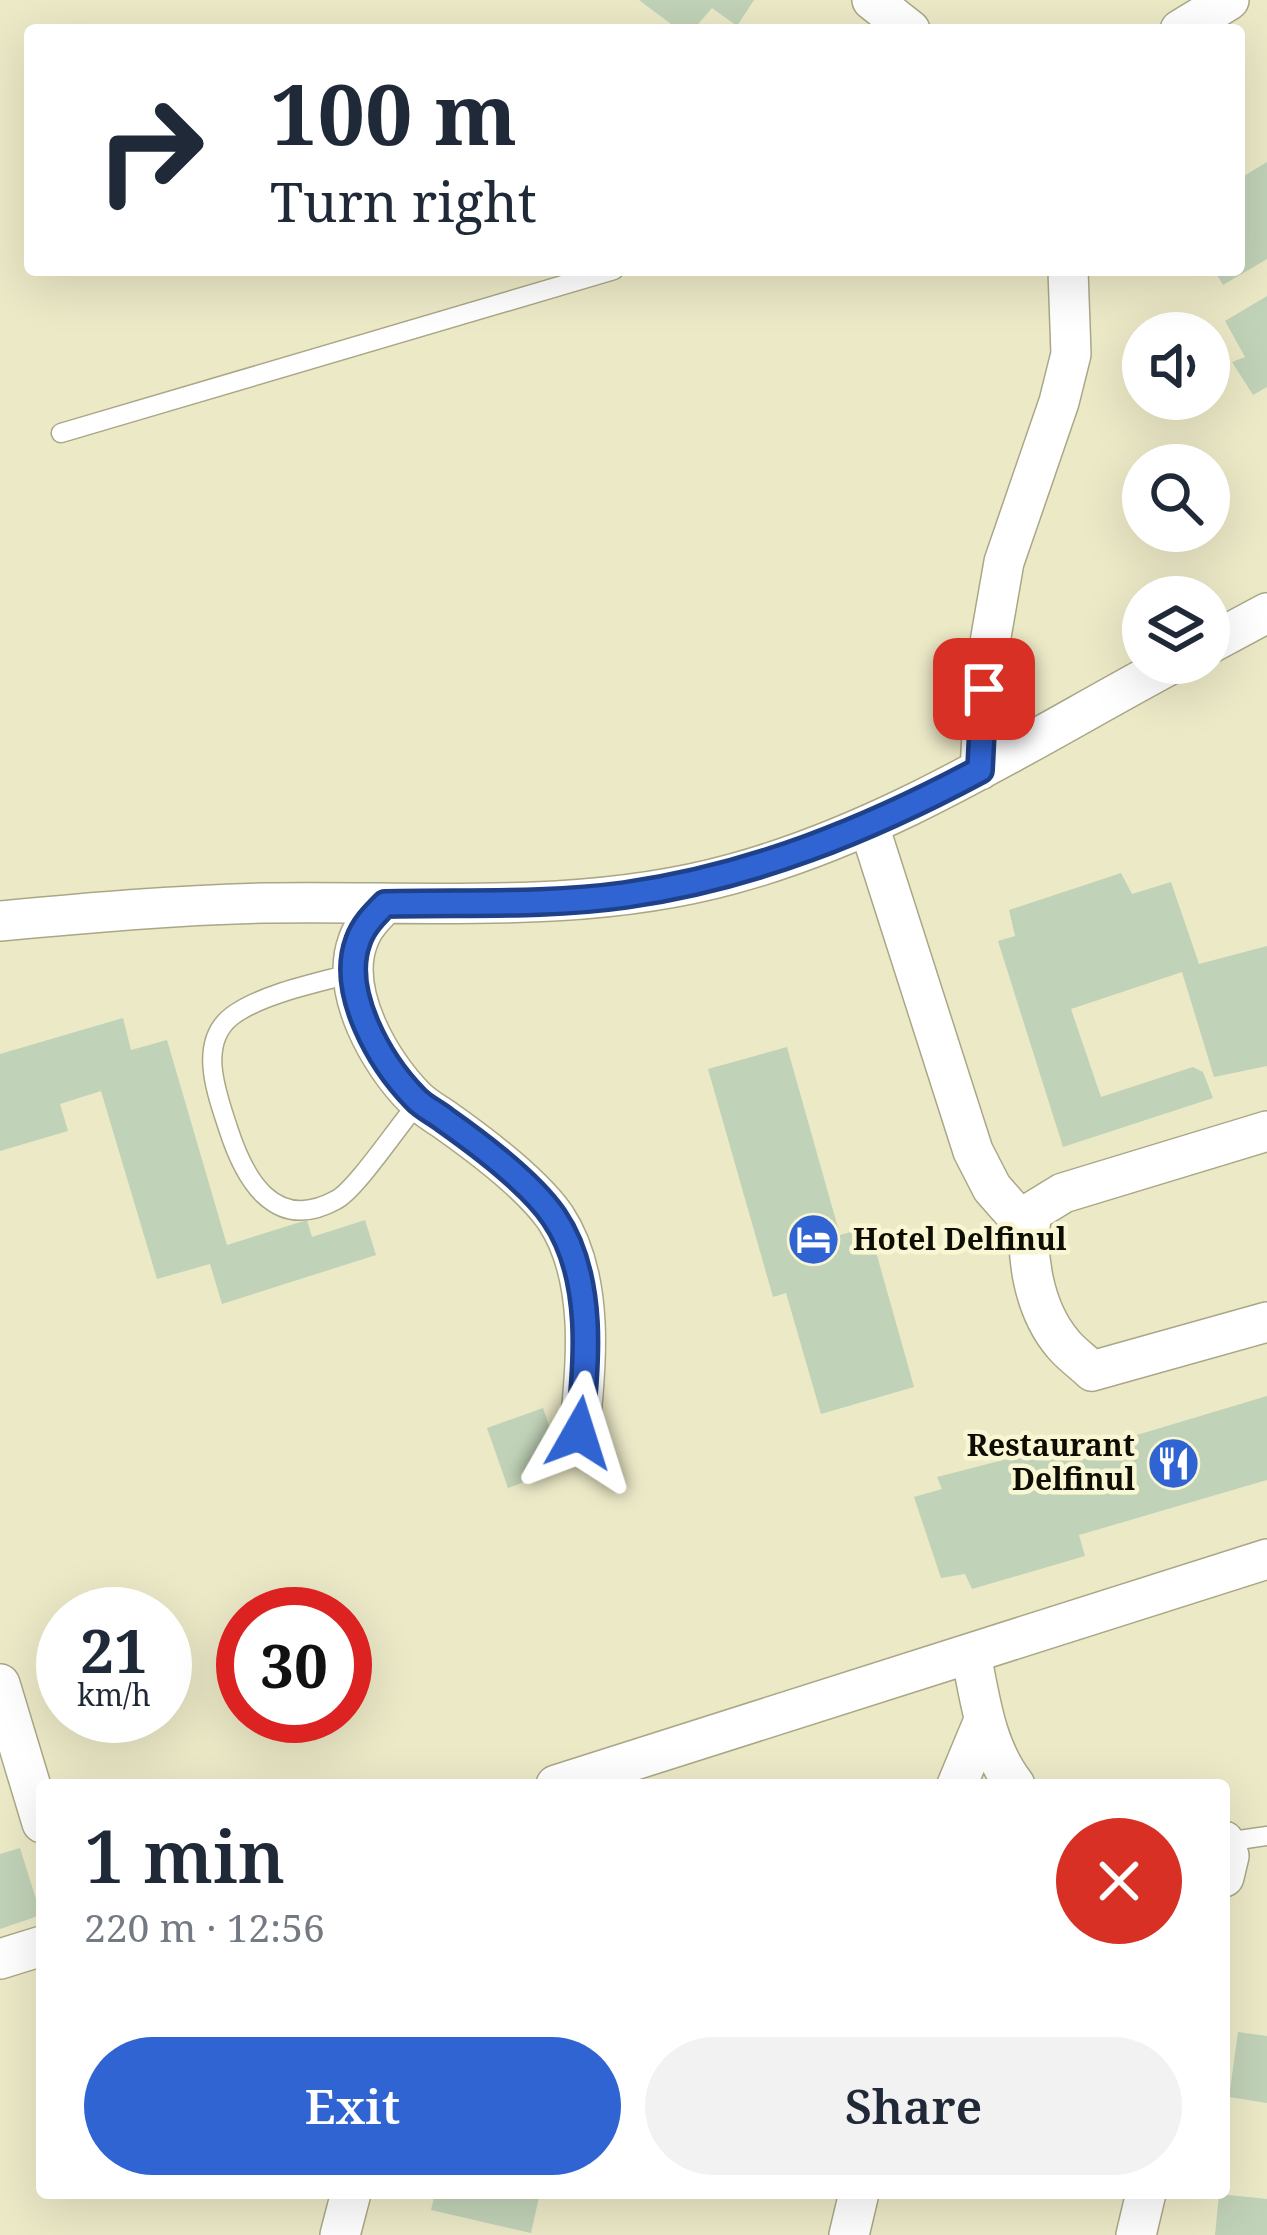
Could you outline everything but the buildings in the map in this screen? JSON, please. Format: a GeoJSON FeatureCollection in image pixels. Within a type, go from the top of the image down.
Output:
{"type":"FeatureCollection","features":[{"type":"Feature","properties":{"kind":"street"},"geometry":{"type":"LineString","coordinates":[[872,0],[902,24]]}},
{"type":"Feature","properties":{"kind":"street"},"geometry":{"type":"LineString","coordinates":[[1190,24],[1229,0]]}},
{"type":"Feature","properties":{"kind":"street"},"geometry":{"type":"LineString","coordinates":[[980,770],[986,665],[1004,562],[1059,402],[1070,354],[1068,276]]}},
{"type":"Feature","properties":{"kind":"street"},"geometry":{"type":"LineString","coordinates":[[1230,633],[1267,613]]}},
{"type":"Feature","properties":{"kind":"street"},"geometry":{"type":"LineString","coordinates":[[0,921],[262,903],[567,900],[731,875],[869,826],[1135,684]]}},
{"type":"Feature","properties":{"kind":"street"},"geometry":{"type":"LineString","coordinates":[[869,826],[974,1150],[992,1188],[1029,1230]]}},
{"type":"Feature","properties":{"kind":"street"},"geometry":{"type":"LineString","coordinates":[[385,904],[368,921],[357,943],[353,973],[358,1002],[394,1075],[418,1102],[537,1196],[556,1220],[569,1247],[581,1298],[585,1378],[579,1433]]}},
{"type":"Feature","properties":{"kind":"street"},"geometry":{"type":"LineString","coordinates":[[1267,1130],[1064,1193],[1033,1212],[1026,1245],[1037,1292],[1060,1341],[1092,1371],[1267,1322]]}},
{"type":"Feature","properties":{"kind":"street"},"geometry":{"type":"LineString","coordinates":[[575,1779],[1267,1559]]}},
{"type":"Feature","properties":{"kind":"street"},"geometry":{"type":"LineString","coordinates":[[971,1654],[984,1720],[1000,1765],[1010,1779]]}},
{"type":"Feature","properties":{"kind":"street"},"geometry":{"type":"LineString","coordinates":[[0,1684],[36,1803]]}},
{"type":"Feature","properties":{"kind":"street"},"geometry":{"type":"LineString","coordinates":[[959,1779],[984,1720]]}},
{"type":"Feature","properties":{"kind":"street"},"geometry":{"type":"LineString","coordinates":[[0,1959],[36,1948]]}},
{"type":"Feature","properties":{"kind":"street"},"geometry":{"type":"LineString","coordinates":[[340,2235],[349,2199]]}},
{"type":"Feature","properties":{"kind":"street"},"geometry":{"type":"LineString","coordinates":[[849,2235],[858,2199]]}},
{"type":"Feature","properties":{"kind":"street"},"geometry":{"type":"LineString","coordinates":[[1136,2235],[1145,2199]]}},
{"type":"Feature","properties":{"kind":"lane"},"geometry":{"type":"LineString","coordinates":[[61,434],[594,276]]}},
{"type":"Feature","properties":{"kind":"lane"},"geometry":{"type":"LineString","coordinates":[[353,973],[282,993],[230,1017],[214,1042],[212,1078],[240,1164],[254,1187],[278,1207],[316,1209],[341,1198],[418,1102]]}},
{"type":"Feature","properties":{"kind":"lane"},"geometry":{"type":"LineString","coordinates":[[1230,1841],[1267,1836]]}},
{"type":"Feature","properties":{"kind":"place","name":"Hotel Delfinul"},"geometry":{"type":"Point","coordinates":[814,1240]}},
{"type":"Feature","properties":{"kind":"place","name":"Restaurant Delfinul"},"geometry":{"type":"Point","coordinates":[1174,1463]}},
{"type":"Feature","properties":{"kind":"route"},"geometry":{"type":"LineString","coordinates":[[579,1433],[585,1378],[583,1316],[569,1247],[537,1196],[418,1102],[394,1075],[358,1002],[353,973],[357,943],[368,921],[385,904],[567,900],[671,888],[731,875],[829,842],[980,770],[984,689]]}}]}
